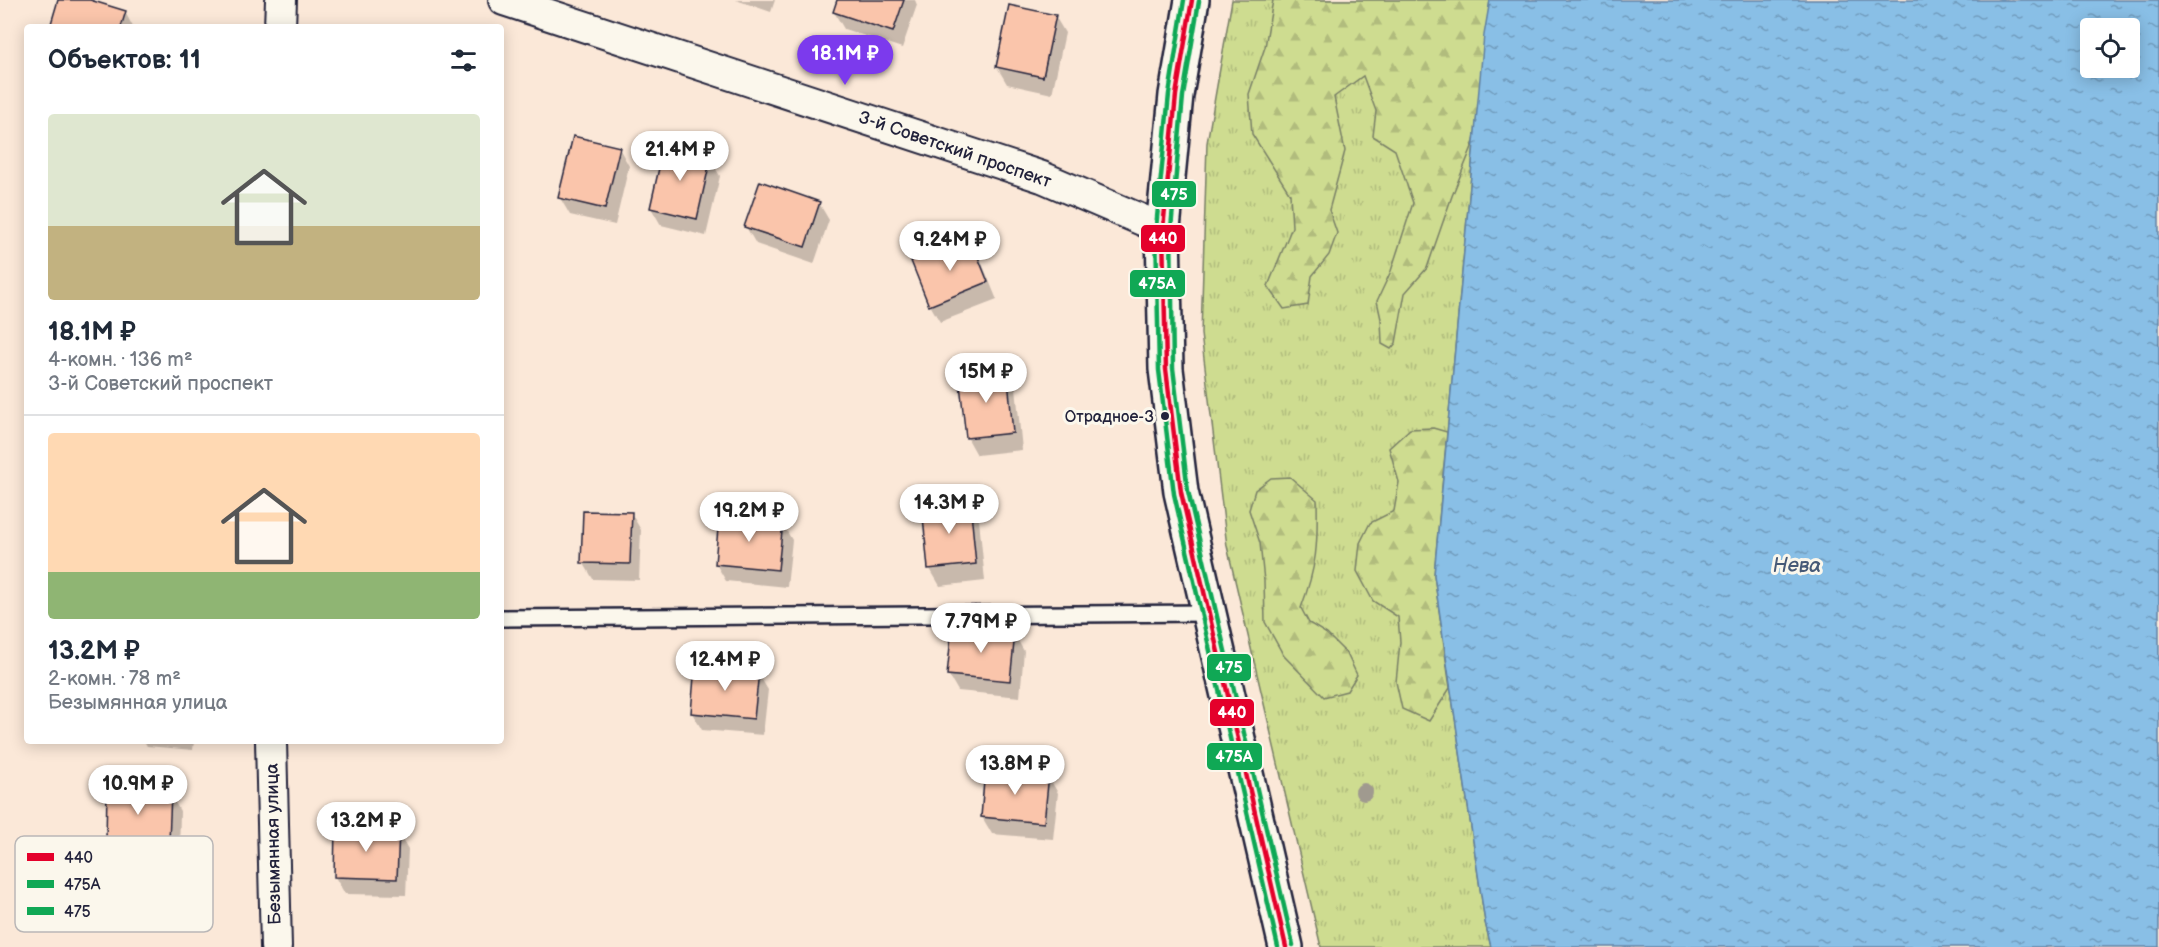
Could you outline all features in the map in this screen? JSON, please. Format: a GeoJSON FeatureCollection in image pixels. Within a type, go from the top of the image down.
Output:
{"type":"FeatureCollection","features":[{"type":"Feature","properties":{"kind":"main road"},"geometry":{"type":"LineString","coordinates":[[1192,0],[1176,95],[1164,229],[1166,369],[1181,492],[1286,947]]}},
{"type":"Feature","properties":{"kind":"street"},"geometry":{"type":"LineString","coordinates":[[280,24],[281,0]]}},
{"type":"Feature","properties":{"kind":"street","name":"3-й Советский проспект"},"geometry":{"type":"LineString","coordinates":[[504,0],[1042,177],[1164,229]]}},
{"type":"Feature","properties":{"kind":"street","name":"Безымянная улица"},"geometry":{"type":"LineString","coordinates":[[271,744],[276,947]]}},
{"type":"Feature","properties":{"kind":"lane"},"geometry":{"type":"LineString","coordinates":[[504,618],[1209,613]]}},
{"type":"Feature","properties":{"kind":"green space"},"geometry":{"type":"Polygon","coordinates":[[[1232,0],[1490,0],[1484,35],[1434,575],[1485,922],[1491,947],[1321,947],[1227,546],[1201,334],[1207,143],[1232,0]]]}},
{"type":"Feature","properties":{"kind":"green space"},"geometry":{"type":"Polygon","coordinates":[[[1273,0],[1490,0],[1474,142],[1427,268],[1405,293],[1396,343],[1391,349],[1382,344],[1381,319],[1377,301],[1391,271],[1413,203],[1395,150],[1373,136],[1376,111],[1363,76],[1334,97],[1345,151],[1329,210],[1337,233],[1329,255],[1312,276],[1308,305],[1284,309],[1268,286],[1292,227],[1290,194],[1252,134],[1249,94],[1265,47],[1273,0]]]}},
{"type":"Feature","properties":{"kind":"green space"},"geometry":{"type":"Polygon","coordinates":[[[1433,428],[1447,432],[1434,575],[1450,688],[1429,721],[1402,709],[1396,682],[1400,642],[1398,617],[1373,601],[1357,571],[1360,543],[1370,523],[1394,511],[1399,482],[1389,448],[1410,429],[1433,428]]]}},
{"type":"Feature","properties":{"kind":"green space"},"geometry":{"type":"Polygon","coordinates":[[[1290,477],[1317,500],[1315,555],[1301,608],[1309,623],[1327,634],[1347,654],[1357,675],[1347,691],[1324,697],[1284,656],[1265,622],[1260,543],[1249,510],[1255,490],[1271,478],[1290,477]]]}},
{"type":"Feature","properties":{"kind":"water","name":"Нева"},"geometry":{"type":"Polygon","coordinates":[[[1490,0],[2159,0],[2159,947],[1491,947],[1485,922],[1434,575],[1484,35],[1490,0]]]}},
{"type":"Feature","properties":{"kind":"building"},"geometry":{"type":"Polygon","coordinates":[[[58,0],[90,0],[126,11],[122,24],[51,24],[58,0]]]}},
{"type":"Feature","properties":{"kind":"building"},"geometry":{"type":"Polygon","coordinates":[[[837,0],[904,0],[893,32],[833,12],[837,0]]]}},
{"type":"Feature","properties":{"kind":"building"},"geometry":{"type":"Polygon","coordinates":[[[1009,5],[1056,15],[1043,77],[996,67],[1009,5]]]}},
{"type":"Feature","properties":{"kind":"building"},"geometry":{"type":"Polygon","coordinates":[[[573,136],[620,147],[605,209],[558,198],[573,136]]]}},
{"type":"Feature","properties":{"kind":"building"},"geometry":{"type":"Polygon","coordinates":[[[664,146],[711,157],[697,219],[650,208],[664,146]]]}},
{"type":"Feature","properties":{"kind":"building"},"geometry":{"type":"Polygon","coordinates":[[[760,181],[820,202],[805,247],[744,227],[760,181]]]}},
{"type":"Feature","properties":{"kind":"building"},"geometry":{"type":"Polygon","coordinates":[[[970,237],[988,282],[929,306],[911,261],[970,237]]]}},
{"type":"Feature","properties":{"kind":"building"},"geometry":{"type":"Polygon","coordinates":[[[1007,369],[1013,433],[966,438],[959,375],[1007,369]]]}},
{"type":"Feature","properties":{"kind":"building"},"geometry":{"type":"Polygon","coordinates":[[[970,501],[976,564],[928,569],[922,506],[970,501]]]}},
{"type":"Feature","properties":{"kind":"building"},"geometry":{"type":"Polygon","coordinates":[[[583,511],[632,512],[630,564],[581,563],[583,511]]]}},
{"type":"Feature","properties":{"kind":"building"},"geometry":{"type":"Polygon","coordinates":[[[719,516],[783,522],[778,570],[715,564],[719,516]]]}},
{"type":"Feature","properties":{"kind":"building"},"geometry":{"type":"Polygon","coordinates":[[[952,627],[1015,633],[1010,681],[947,675],[952,627]]]}},
{"type":"Feature","properties":{"kind":"building"},"geometry":{"type":"Polygon","coordinates":[[[695,665],[759,671],[754,719],[691,713],[695,665]]]}},
{"type":"Feature","properties":{"kind":"building"},"geometry":{"type":"Polygon","coordinates":[[[985,769],[1049,774],[1044,823],[981,817],[985,769]]]}},
{"type":"Feature","properties":{"kind":"building"},"geometry":{"type":"Polygon","coordinates":[[[107,791],[171,793],[169,836],[106,836],[107,791]]]}},
{"type":"Feature","properties":{"kind":"building"},"geometry":{"type":"Polygon","coordinates":[[[335,828],[399,830],[397,879],[334,877],[335,828]]]}},
{"type":"Feature","properties":{"kind":"transit line","name":"475А"},"geometry":{"type":"LineString","coordinates":[[1184,0],[1169,94],[1156,228],[1159,370],[1174,494],[1278,947]]}},
{"type":"Feature","properties":{"kind":"transit line","name":"440"},"geometry":{"type":"LineString","coordinates":[[1192,0],[1176,95],[1163,229],[1166,369],[1181,492],[1286,947]]}},
{"type":"Feature","properties":{"kind":"transit line","name":"475"},"geometry":{"type":"LineString","coordinates":[[1199,1],[1183,96],[1171,229],[1173,368],[1188,491],[1293,945]]}},
{"type":"Feature","properties":{"kind":"place","name":"Отрадное-3"},"geometry":{"type":"Point","coordinates":[1165,416]}}]}
